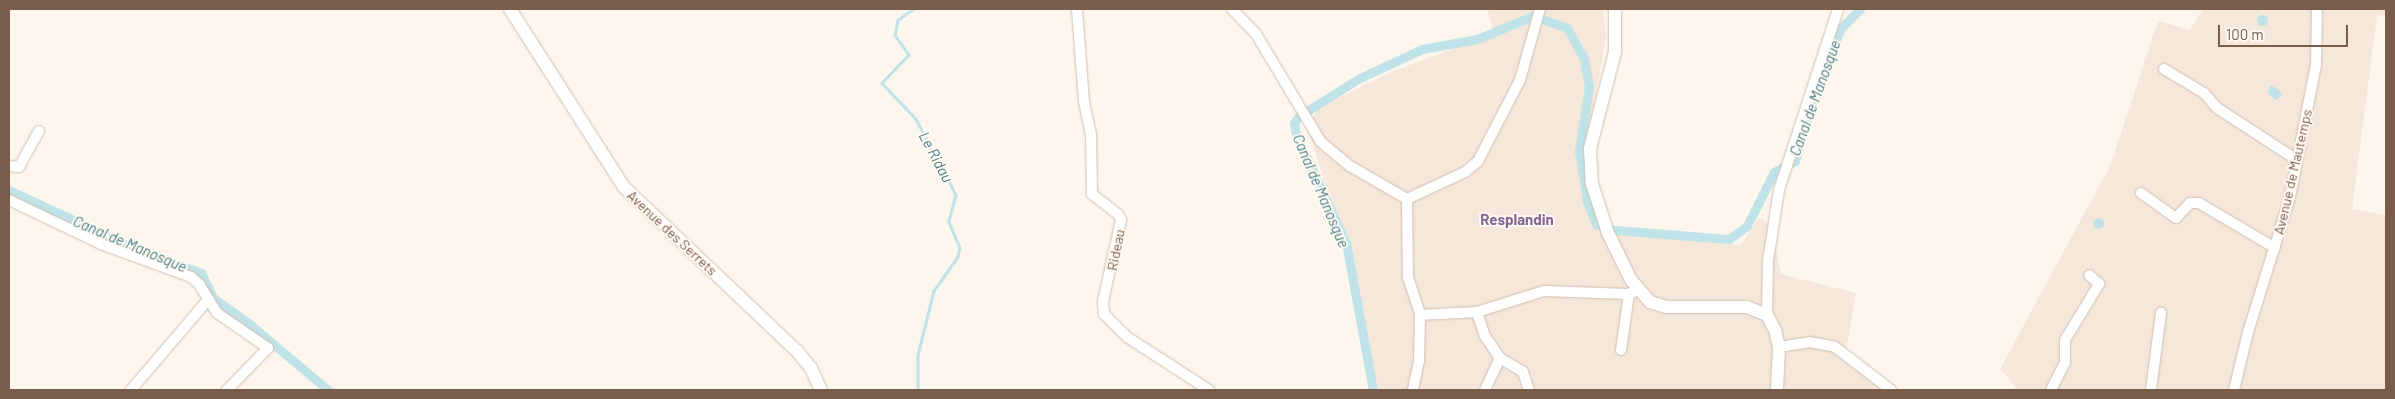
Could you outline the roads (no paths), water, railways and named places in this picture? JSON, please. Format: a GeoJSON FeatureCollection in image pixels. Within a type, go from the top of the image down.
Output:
{"type":"FeatureCollection","features":[{"type":"Feature","properties":{"kind":"street","name":"Avenue des Serrets"},"geometry":{"type":"LineString","coordinates":[[510,9],[624,187],[797,351],[817,378],[821,390]]}},
{"type":"Feature","properties":{"kind":"street","name":"Rideau"},"geometry":{"type":"LineString","coordinates":[[1078,9],[1084,102],[1091,134],[1092,194],[1116,212],[1121,220],[1103,301],[1104,314],[1127,337],[1209,390]]}},
{"type":"Feature","properties":{"kind":"street"},"geometry":{"type":"LineString","coordinates":[[1232,9],[1256,34],[1318,139],[1333,153],[1407,199]]}},
{"type":"Feature","properties":{"kind":"street"},"geometry":{"type":"LineString","coordinates":[[1615,9],[1615,52],[1590,149],[1592,184],[1606,228],[1634,292],[1621,350]]}},
{"type":"Feature","properties":{"kind":"street"},"geometry":{"type":"LineString","coordinates":[[1777,390],[1779,347],[1767,316],[1770,245],[1788,158],[1838,9]]}},
{"type":"Feature","properties":{"kind":"street","name":"Avenue de Mautemps"},"geometry":{"type":"LineString","coordinates":[[2234,390],[2248,332],[2290,197],[2316,65],[2317,9]]}},
{"type":"Feature","properties":{"kind":"street"},"geometry":{"type":"LineString","coordinates":[[1407,199],[1465,172],[1478,160],[1520,80],[1540,10]]}},
{"type":"Feature","properties":{"kind":"street"},"geometry":{"type":"LineString","coordinates":[[2164,69],[2204,93],[2217,108],[2297,160]]}},
{"type":"Feature","properties":{"kind":"street"},"geometry":{"type":"LineString","coordinates":[[9,166],[19,167],[39,131]]}},
{"type":"Feature","properties":{"kind":"street"},"geometry":{"type":"LineString","coordinates":[[2141,193],[2176,218],[2190,203],[2199,203],[2275,248]]}},
{"type":"Feature","properties":{"kind":"street"},"geometry":{"type":"LineString","coordinates":[[1407,199],[1408,277],[1420,315],[1419,361],[1413,390]]}},
{"type":"Feature","properties":{"kind":"street"},"geometry":{"type":"LineString","coordinates":[[9,200],[101,244],[191,278],[204,285],[208,300],[218,313],[268,348],[227,390]]}},
{"type":"Feature","properties":{"kind":"street"},"geometry":{"type":"LineString","coordinates":[[2050,390],[2066,360],[2065,340],[2098,284],[2089,275]]}},
{"type":"Feature","properties":{"kind":"street"},"geometry":{"type":"LineString","coordinates":[[1420,315],[1477,312],[1544,291],[1634,292],[1650,302],[1662,306],[1747,307],[1767,316]]}},
{"type":"Feature","properties":{"kind":"street"},"geometry":{"type":"LineString","coordinates":[[131,390],[208,300]]}},
{"type":"Feature","properties":{"kind":"street"},"geometry":{"type":"LineString","coordinates":[[1477,312],[1483,332],[1500,358],[1524,372],[1529,390]]}},
{"type":"Feature","properties":{"kind":"street"},"geometry":{"type":"LineString","coordinates":[[2151,390],[2161,313]]}},
{"type":"Feature","properties":{"kind":"street"},"geometry":{"type":"LineString","coordinates":[[1779,347],[1810,342],[1835,347],[1891,390]]}},
{"type":"Feature","properties":{"kind":"street"},"geometry":{"type":"LineString","coordinates":[[1485,390],[1500,358]]}},
{"type":"Feature","properties":{"kind":"water"},"geometry":{"type":"Polygon","coordinates":[[[2262,14],[2268,20],[2262,26],[2256,20],[2262,14]]]}},
{"type":"Feature","properties":{"kind":"water"},"geometry":{"type":"Polygon","coordinates":[[[2270,85],[2279,90],[2282,96],[2276,100],[2268,93],[2270,85]]]}},
{"type":"Feature","properties":{"kind":"water"},"geometry":{"type":"Polygon","coordinates":[[[2098,217],[2104,223],[2098,229],[2092,223],[2098,217]]]}},
{"type":"Feature","properties":{"kind":"waterway","name":"Le Ridau"},"geometry":{"type":"LineString","coordinates":[[914,9],[898,20],[895,35],[909,55],[882,83],[916,119],[956,195],[949,222],[960,248],[958,257],[934,291],[918,355],[918,390]]}},
{"type":"Feature","properties":{"kind":"waterway","name":"Canal de Manosque"},"geometry":{"type":"LineString","coordinates":[[1822,72],[1841,28],[1860,9]]}},
{"type":"Feature","properties":{"kind":"waterway","name":"Canal de Manosque"},"geometry":{"type":"LineString","coordinates":[[1373,390],[1346,243],[1296,134],[1294,123],[1299,116],[1358,79],[1422,49],[1477,39],[1533,16],[1567,28],[1584,59],[1589,87],[1579,150],[1587,201],[1596,224],[1615,230],[1729,239],[1747,226],[1774,172],[1795,161],[1812,104]]}},
{"type":"Feature","properties":{"kind":"waterway","name":"Canal de Manosque"},"geometry":{"type":"LineString","coordinates":[[9,190],[132,247],[201,273],[213,298],[247,322],[328,390]]}},
{"type":"Feature","properties":{"kind":"district","name":"Resplandin"},"geometry":{"type":"Point","coordinates":[1517,220]}}]}
